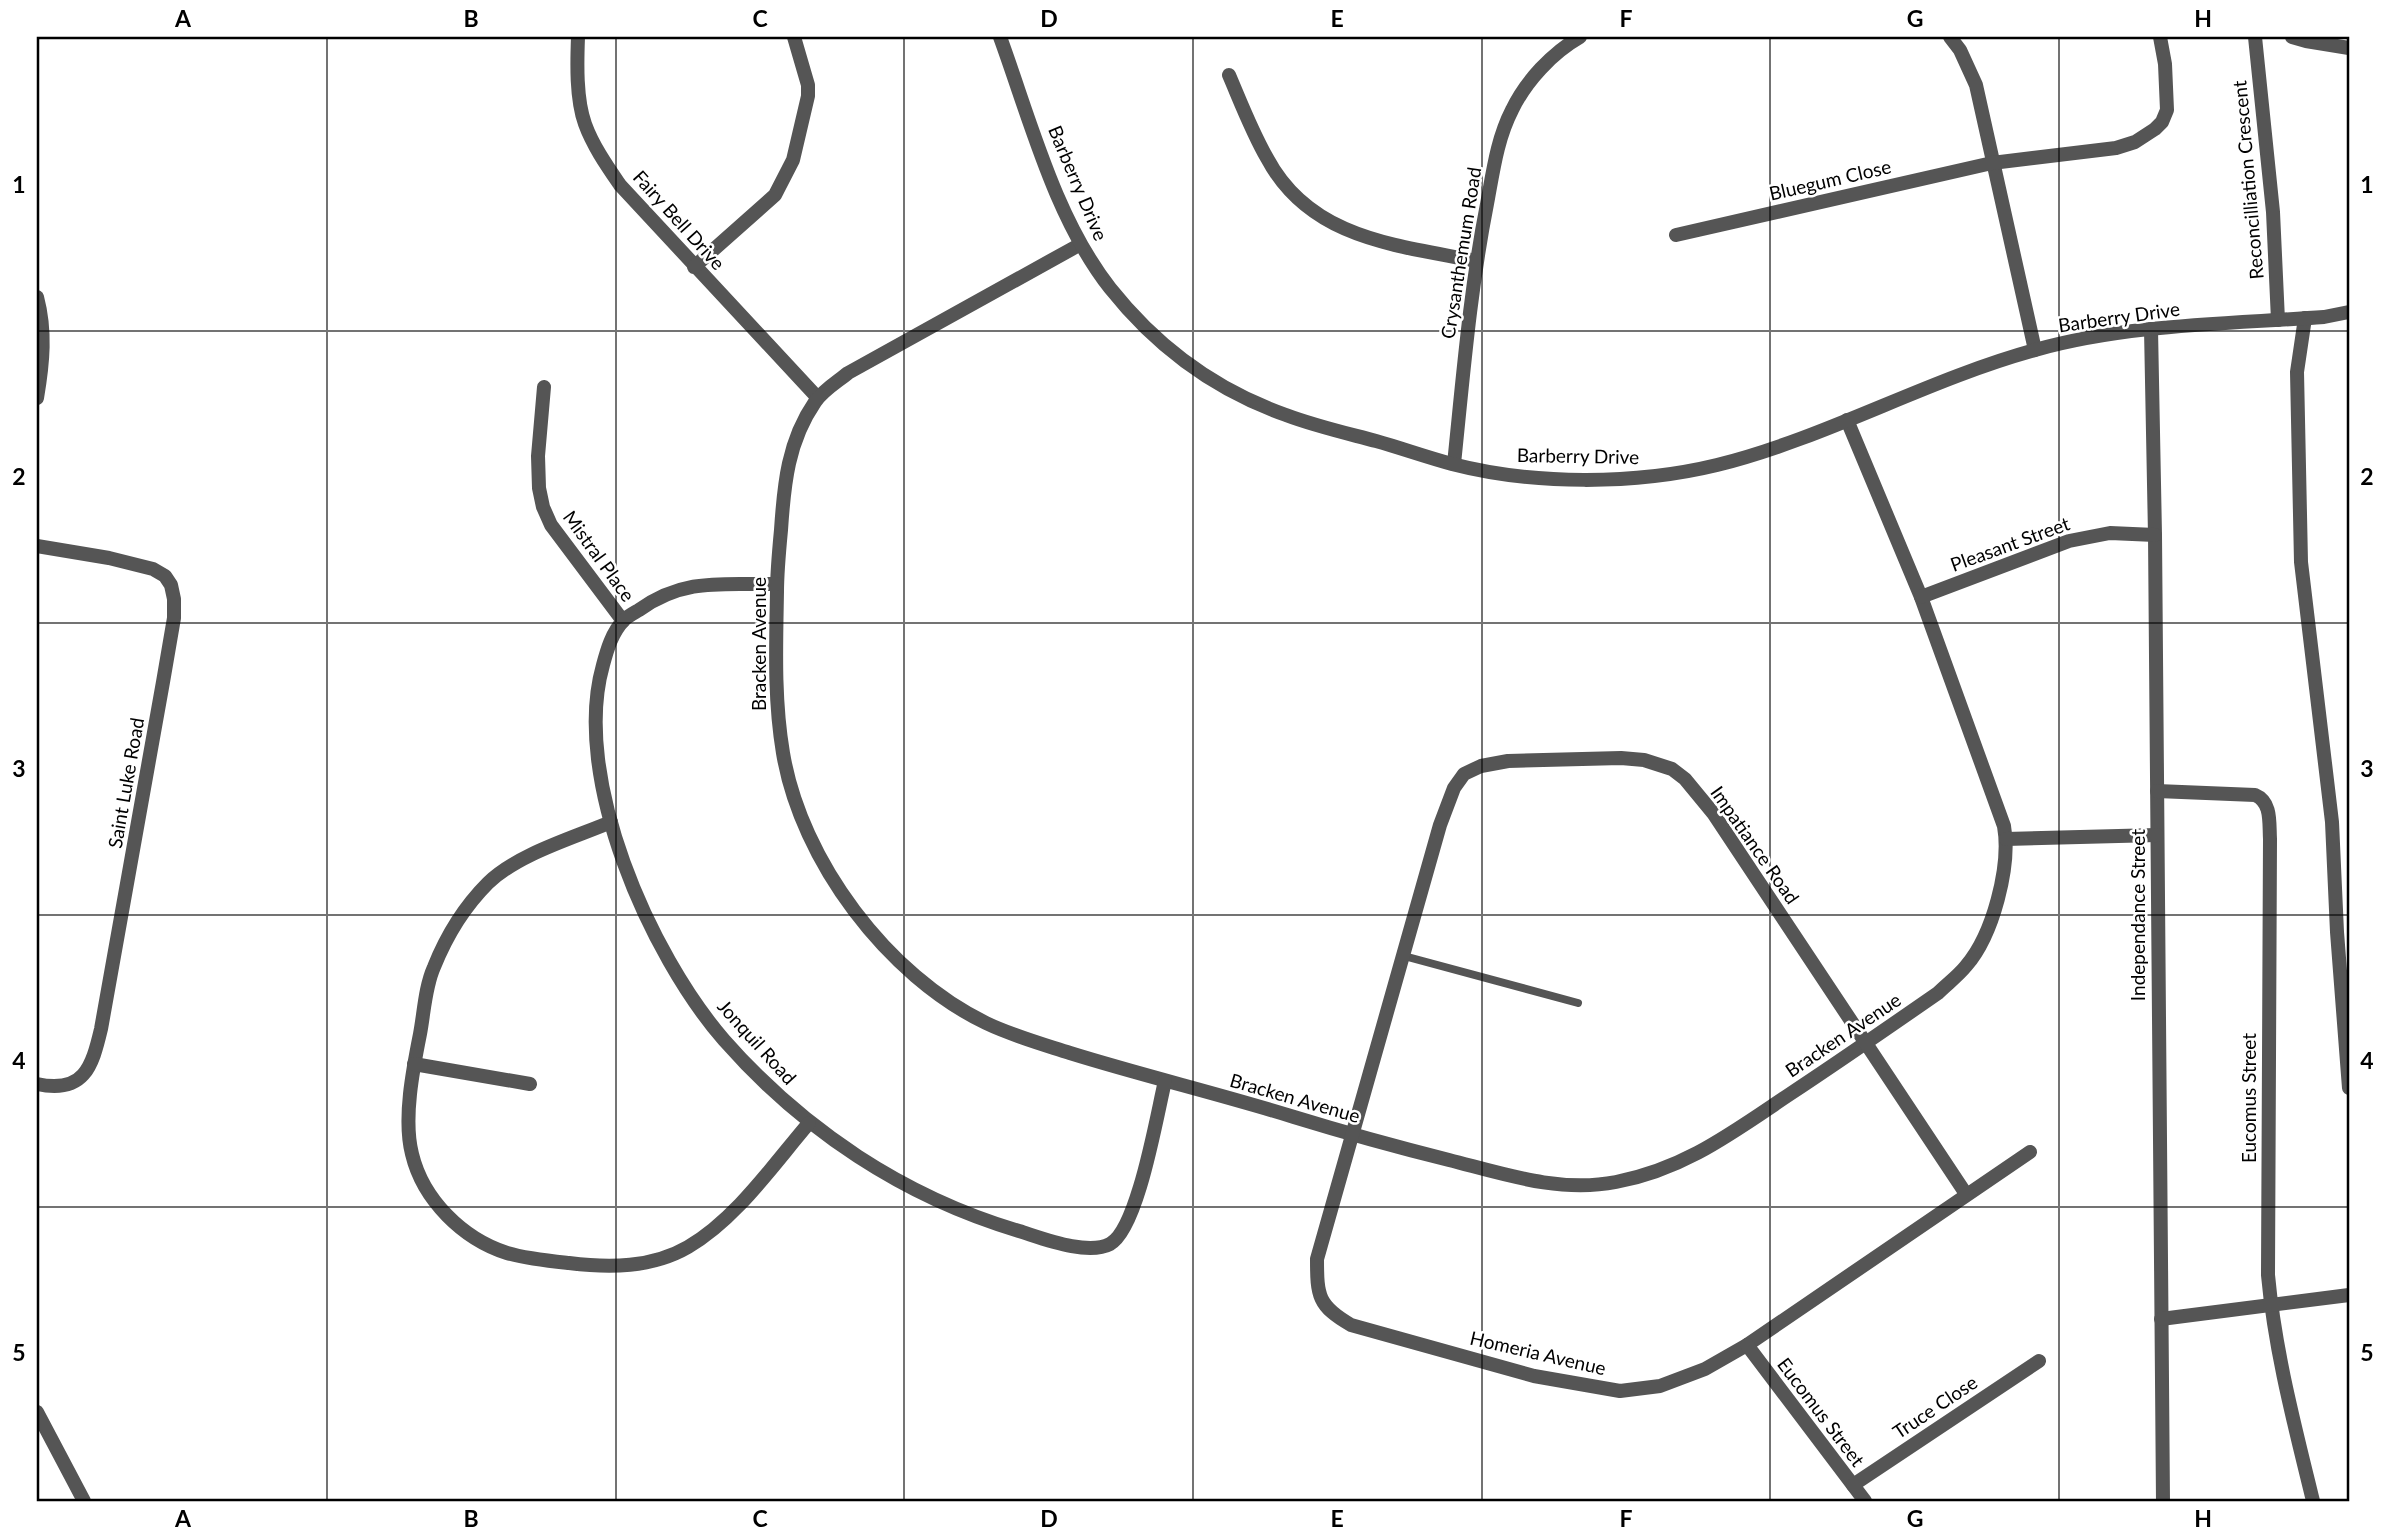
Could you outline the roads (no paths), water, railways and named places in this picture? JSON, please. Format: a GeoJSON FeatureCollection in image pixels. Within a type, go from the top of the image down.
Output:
{"type":"FeatureCollection","features":[{"type":"Feature","properties":{"kind":"street","name":"Fairy Bell Drive"},"geometry":{"type":"LineString","coordinates":[[578,37],[576,67],[584,122],[596,148],[620,186],[817,397]]}},
{"type":"Feature","properties":{"kind":"street"},"geometry":{"type":"LineString","coordinates":[[694,267],[775,195],[793,160],[808,96],[808,85],[794,37]]}},
{"type":"Feature","properties":{"kind":"street","name":"Barberry Drive"},"geometry":{"type":"LineString","coordinates":[[1000,37],[1049,172],[1079,245],[1141,323],[1176,356],[1240,397],[1286,415],[1454,464],[1534,477],[1571,479],[1644,477],[1716,465],[1786,444],[1973,371],[2035,350],[2151,329],[2305,318],[2349,312]]}},
{"type":"Feature","properties":{"kind":"street","name":"Crysanthemum Road"},"geometry":{"type":"LineString","coordinates":[[1454,464],[1476,261],[1496,155],[1511,111],[1526,87],[1555,55],[1580,37]]}},
{"type":"Feature","properties":{"kind":"street"},"geometry":{"type":"LineString","coordinates":[[1950,37],[1960,50],[1976,85],[2035,350]]}},
{"type":"Feature","properties":{"kind":"street","name":"Bluegum Close"},"geometry":{"type":"LineString","coordinates":[[1676,235],[1992,163],[2116,148],[2135,142],[2162,122],[2167,110],[2165,64],[2160,37]]}},
{"type":"Feature","properties":{"kind":"street","name":"Reconcilliation Crescent"},"geometry":{"type":"LineString","coordinates":[[2255,37],[2273,212],[2278,320]]}},
{"type":"Feature","properties":{"kind":"street"},"geometry":{"type":"LineString","coordinates":[[2292,37],[2341,44]]}},
{"type":"Feature","properties":{"kind":"street"},"geometry":{"type":"LineString","coordinates":[[1228,75],[1267,160],[1287,188],[1306,207],[1339,227],[1370,240],[1476,261]]}},
{"type":"Feature","properties":{"kind":"street","name":"Bracken Avenue"},"geometry":{"type":"LineString","coordinates":[[1079,245],[848,373],[817,397],[803,422],[785,471],[777,584],[776,694],[783,755],[793,794],[811,839],[835,883],[866,926],[911,972],[946,1000],[984,1022],[1014,1035],[1353,1135],[1555,1186],[1614,1183],[1650,1175],[1702,1152],[1938,993],[1967,965],[1979,946],[2001,890],[2006,839],[2004,826],[1921,597],[1847,420]]}},
{"type":"Feature","properties":{"kind":"street"},"geometry":{"type":"LineString","coordinates":[[37,297],[43,318],[44,345],[37,398]]}},
{"type":"Feature","properties":{"kind":"street"},"geometry":{"type":"LineString","coordinates":[[2305,318],[2297,372],[2301,562],[2332,822],[2336,919],[2349,1088]]}},
{"type":"Feature","properties":{"kind":"street","name":"Independance Street"},"geometry":{"type":"LineString","coordinates":[[2151,329],[2163,1501]]}},
{"type":"Feature","properties":{"kind":"street","name":"Mistral Place"},"geometry":{"type":"LineString","coordinates":[[544,387],[538,456],[539,488],[543,507],[551,525],[623,621]]}},
{"type":"Feature","properties":{"kind":"street","name":"Pleasant Street"},"geometry":{"type":"LineString","coordinates":[[1921,597],[2069,541],[2110,533],[2155,535]]}},
{"type":"Feature","properties":{"kind":"street","name":"Saint Luke Road"},"geometry":{"type":"LineString","coordinates":[[37,546],[109,558],[153,569],[165,576],[174,599],[174,618],[161,695],[94,1060],[89,1070],[81,1077],[63,1086],[37,1084]]}},
{"type":"Feature","properties":{"kind":"street","name":"Jonquil Road"},"geometry":{"type":"LineString","coordinates":[[777,584],[700,585],[672,590],[653,599],[623,621],[608,644],[596,688],[595,744],[611,822],[630,880],[673,970],[722,1038],[809,1123],[834,1142],[920,1193],[1002,1226],[1085,1248],[1112,1243],[1128,1224],[1139,1190],[1165,1081]]}},
{"type":"Feature","properties":{"kind":"street","name":"Impatiance Road"},"geometry":{"type":"LineString","coordinates":[[1353,1135],[1440,825],[1454,788],[1464,774],[1481,765],[1508,761],[1622,758],[1644,760],[1679,774],[1713,813],[1966,1194]]}},
{"type":"Feature","properties":{"kind":"street","name":"Eucomus Street"},"geometry":{"type":"LineString","coordinates":[[2157,791],[2255,795],[2260,797],[2268,810],[2268,1275],[2289,1403],[2313,1501]]}},
{"type":"Feature","properties":{"kind":"street"},"geometry":{"type":"LineString","coordinates":[[611,822],[519,861],[490,881],[466,908],[433,968],[408,1101],[411,1153],[425,1186],[449,1217],[478,1241],[507,1253],[602,1267],[630,1265],[685,1249],[724,1220],[809,1123]]}},
{"type":"Feature","properties":{"kind":"street"},"geometry":{"type":"LineString","coordinates":[[2006,839],[2157,835]]}},
{"type":"Feature","properties":{"kind":"street"},"geometry":{"type":"LineString","coordinates":[[414,1064],[530,1084]]}},
{"type":"Feature","properties":{"kind":"street","name":"Homeria Avenue"},"geometry":{"type":"LineString","coordinates":[[1353,1135],[1317,1259],[1317,1287],[1331,1314],[1351,1325],[1534,1376],[1620,1391],[1660,1387],[1705,1369],[1747,1345],[2029,1152]]}},
{"type":"Feature","properties":{"kind":"street"},"geometry":{"type":"LineString","coordinates":[[2161,1319],[2349,1295]]}},
{"type":"Feature","properties":{"kind":"street","name":"Eucomus Street"},"geometry":{"type":"LineString","coordinates":[[1747,1345],[1865,1501]]}},
{"type":"Feature","properties":{"kind":"street","name":"Truce Close"},"geometry":{"type":"LineString","coordinates":[[1853,1485],[2039,1361]]}},
{"type":"Feature","properties":{"kind":"street"},"geometry":{"type":"LineString","coordinates":[[37,1412],[85,1501]]}},
{"type":"Feature","properties":{"kind":"lane"},"geometry":{"type":"LineString","coordinates":[[1404,956],[1578,1003]]}}]}
